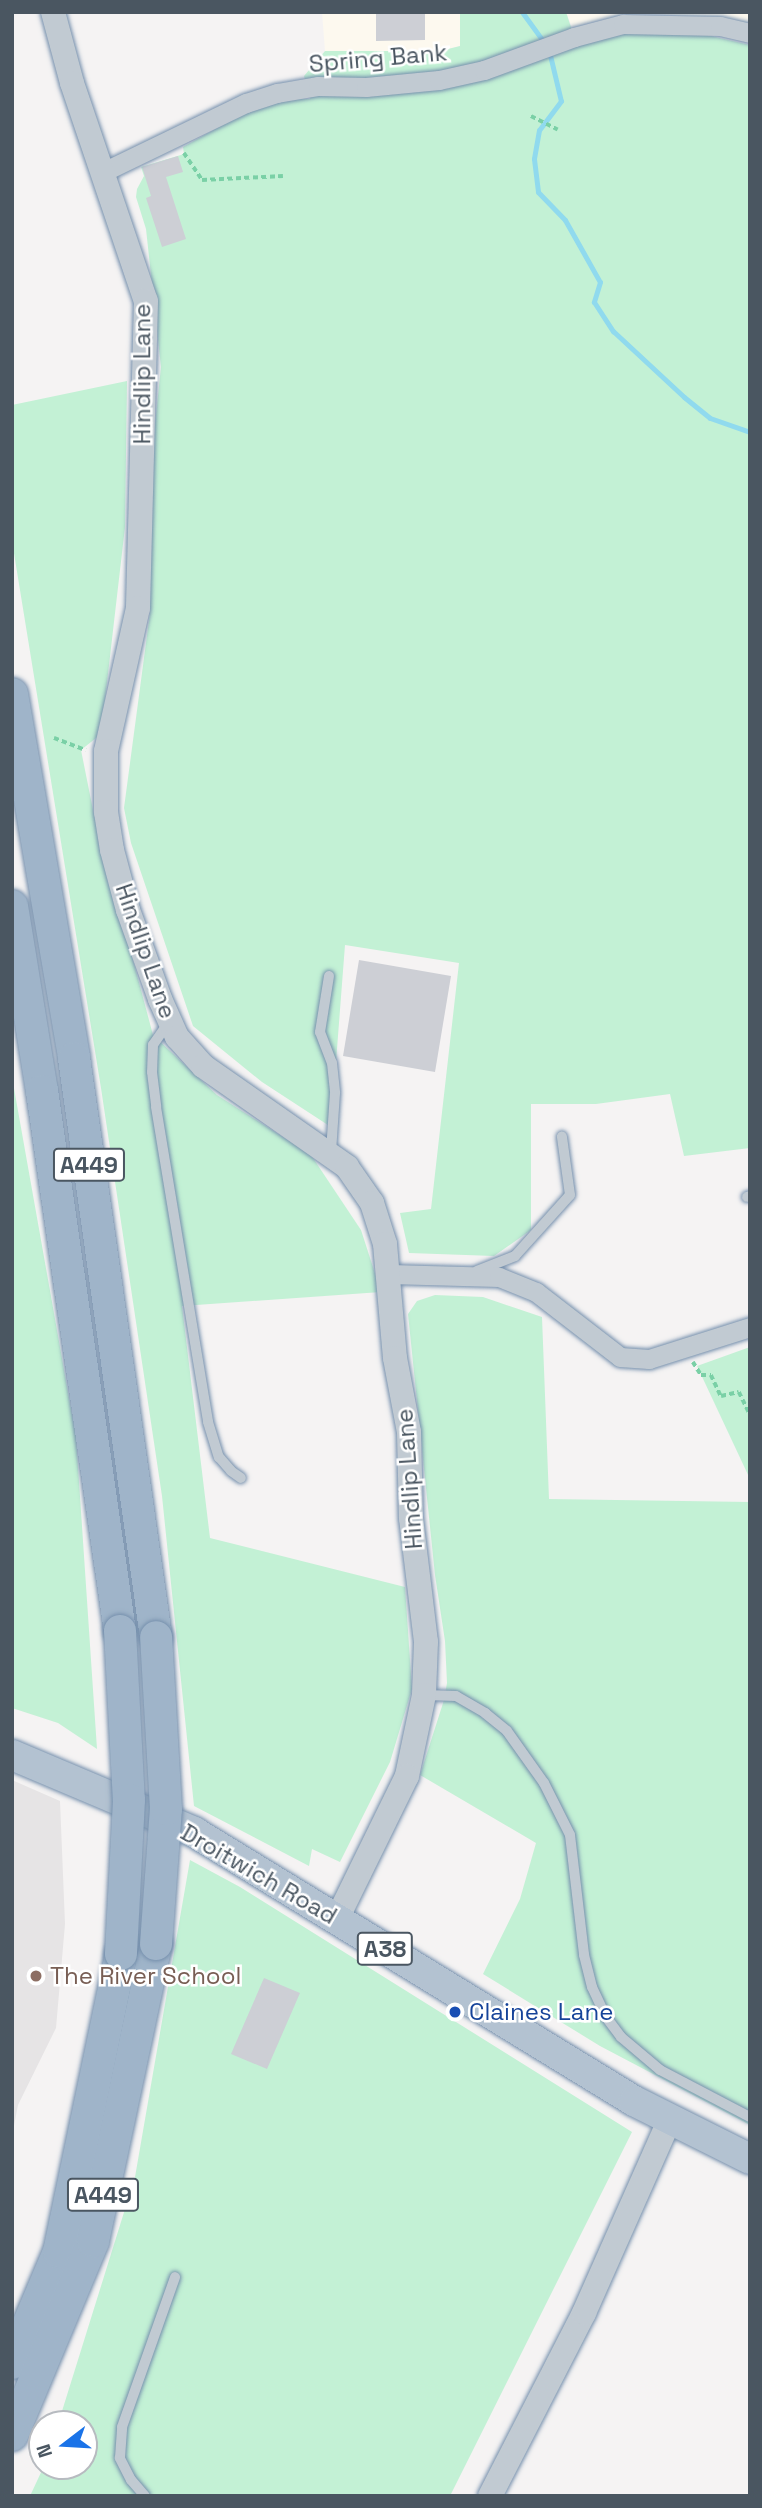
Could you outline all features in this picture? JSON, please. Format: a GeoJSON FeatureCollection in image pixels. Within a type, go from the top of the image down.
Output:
{"type":"FeatureCollection","features":[{"type":"Feature","properties":{"kind":"highway","name":"A449"},"geometry":{"type":"LineString","coordinates":[[12,694],[74,1058],[156,1637],[166,1809],[156,1944],[93,2241],[12,2435]]}},
{"type":"Feature","properties":{"kind":"highway","name":"A449"},"geometry":{"type":"LineString","coordinates":[[12,906],[42,1091],[120,1631],[129,1800],[121,1954],[60,2252],[12,2363]]}},
{"type":"Feature","properties":{"kind":"main road","name":"Droitwich Road"},"geometry":{"type":"LineString","coordinates":[[12,1755],[194,1832],[634,2102],[750,2159]]}},
{"type":"Feature","properties":{"kind":"street","name":"Hindlip Lane"},"geometry":{"type":"LineString","coordinates":[[53,12],[72,83],[146,301],[138,607],[106,751],[106,812],[112,850],[128,910],[177,1037],[203,1066],[331,1153],[360,1183],[372,1203],[385,1244],[394,1347],[409,1432],[411,1518],[426,1642],[424,1695],[407,1776],[337,1919]]}},
{"type":"Feature","properties":{"kind":"street","name":"Spring Bank"},"geometry":{"type":"LineString","coordinates":[[103,172],[173,141],[246,103],[277,93],[318,86],[366,87],[439,80],[484,70],[574,37],[623,24],[720,26],[750,33]]}},
{"type":"Feature","properties":{"kind":"street"},"geometry":{"type":"LineString","coordinates":[[389,1275],[470,1274],[499,1277],[536,1292],[620,1357],[649,1359],[750,1326]]}},
{"type":"Feature","properties":{"kind":"street"},"geometry":{"type":"LineString","coordinates":[[490,2496],[584,2313],[670,2119]]}},
{"type":"Feature","properties":{"kind":"lane"},"geometry":{"type":"LineString","coordinates":[[329,976],[320,1032],[332,1063],[335,1093],[331,1153]]}},
{"type":"Feature","properties":{"kind":"lane"},"geometry":{"type":"LineString","coordinates":[[169,1021],[153,1045],[152,1072],[156,1107],[208,1422],[219,1457],[231,1471],[242,1478]]}},
{"type":"Feature","properties":{"kind":"lane"},"geometry":{"type":"LineString","coordinates":[[470,1274],[514,1256],[570,1195],[562,1137]]}},
{"type":"Feature","properties":{"kind":"lane"},"geometry":{"type":"LineString","coordinates":[[424,1695],[456,1696],[485,1713],[507,1731],[556,1803],[570,1835],[584,1955],[592,1987],[606,2017],[621,2037],[660,2070],[750,2117]]}},
{"type":"Feature","properties":{"kind":"lane"},"geometry":{"type":"LineString","coordinates":[[145,2496],[131,2480],[120,2458],[122,2427],[175,2277]]}},
{"type":"Feature","properties":{"kind":"path"},"geometry":{"type":"LineString","coordinates":[[531,116],[558,130]]}},
{"type":"Feature","properties":{"kind":"path"},"geometry":{"type":"LineString","coordinates":[[173,141],[202,180],[283,176]]}},
{"type":"Feature","properties":{"kind":"path"},"geometry":{"type":"LineString","coordinates":[[54,738],[81,749],[106,751]]}},
{"type":"Feature","properties":{"kind":"path"},"geometry":{"type":"LineString","coordinates":[[685,1348],[701,1375],[711,1375],[721,1396],[739,1392],[750,1415]]}},
{"type":"Feature","properties":{"kind":"shaded area"},"geometry":{"type":"Polygon","coordinates":[[[322,12],[460,12],[460,46],[440,51],[325,51],[322,12]]]}},
{"type":"Feature","properties":{"kind":"shaded area"},"geometry":{"type":"Polygon","coordinates":[[[566,12],[632,12],[572,27],[566,12]]]}},
{"type":"Feature","properties":{"kind":"shaded area"},"geometry":{"type":"Polygon","coordinates":[[[641,12],[750,12],[750,23],[641,12]]]}},
{"type":"Feature","properties":{"kind":"shaded area","name":"The River School"},"geometry":{"type":"Polygon","coordinates":[[[12,1780],[60,1801],[65,1924],[56,2028],[18,2105],[12,2136],[12,1780]]]}},
{"type":"Feature","properties":{"kind":"green space"},"geometry":{"type":"Polygon","coordinates":[[[460,12],[566,12],[577,45],[651,28],[685,30],[750,45],[750,1148],[684,1156],[670,1094],[596,1104],[531,1104],[531,1230],[494,1256],[409,1253],[400,1213],[431,1209],[459,963],[345,945],[331,1127],[262,1082],[193,1026],[131,843],[124,808],[150,613],[146,510],[161,367],[146,229],[136,197],[144,176],[141,167],[184,154],[183,147],[246,112],[286,99],[310,99],[304,76],[325,51],[440,51],[460,46],[460,12]]]}},
{"type":"Feature","properties":{"kind":"green space"},"geometry":{"type":"Polygon","coordinates":[[[127,381],[125,527],[101,734],[81,750],[93,810],[153,1035],[217,1095],[311,1155],[361,1230],[381,1292],[182,1306],[210,1538],[405,1587],[412,1689],[390,1762],[340,1862],[312,1849],[309,1866],[194,1806],[162,1496],[101,1088],[12,541],[12,405],[127,381]]]}},
{"type":"Feature","properties":{"kind":"green space"},"geometry":{"type":"Polygon","coordinates":[[[12,1077],[76,1437],[97,1749],[58,1723],[12,1708],[12,1077]]]}},
{"type":"Feature","properties":{"kind":"green space"},"geometry":{"type":"Polygon","coordinates":[[[435,1295],[483,1297],[542,1317],[549,1499],[750,1502],[750,2125],[600,2046],[483,1974],[520,1899],[536,1843],[420,1775],[447,1683],[445,1641],[435,1575],[408,1314],[417,1301],[435,1295]]]}},
{"type":"Feature","properties":{"kind":"green space"},"geometry":{"type":"Polygon","coordinates":[[[750,1347],[750,1479],[697,1366],[750,1347]]]}},
{"type":"Feature","properties":{"kind":"green space"},"geometry":{"type":"Polygon","coordinates":[[[190,1860],[240,1887],[632,2132],[450,2496],[30,2496],[37,2480],[98,2480],[98,2410],[62,2410],[135,2177],[190,1860]]]}},
{"type":"Feature","properties":{"kind":"building"},"geometry":{"type":"Polygon","coordinates":[[[376,12],[425,12],[425,40],[376,41],[376,12]]]}},
{"type":"Feature","properties":{"kind":"building"},"geometry":{"type":"Polygon","coordinates":[[[178,156],[183,172],[166,177],[186,239],[162,247],[146,198],[151,196],[142,167],[178,156]]]}},
{"type":"Feature","properties":{"kind":"building"},"geometry":{"type":"Polygon","coordinates":[[[359,960],[451,976],[435,1072],[343,1056],[359,960]]]}},
{"type":"Feature","properties":{"kind":"building"},"geometry":{"type":"Polygon","coordinates":[[[264,1978],[300,1993],[267,2069],[231,2054],[264,1978]]]}},
{"type":"Feature","properties":{"kind":"waterway"},"geometry":{"type":"LineString","coordinates":[[522,12],[543,41]]}},
{"type":"Feature","properties":{"kind":"waterway"},"geometry":{"type":"LineString","coordinates":[[550,55],[561,101],[539,130],[534,159],[538,192],[565,220],[600,282],[594,302],[613,331],[684,397],[710,418],[750,432]]}},
{"type":"Feature","properties":{"kind":"place","name":"The River School"},"geometry":{"type":"Point","coordinates":[36,1976]}},
{"type":"Feature","properties":{"kind":"place","name":"Claines Lane"},"geometry":{"type":"Point","coordinates":[455,2012]}}]}
